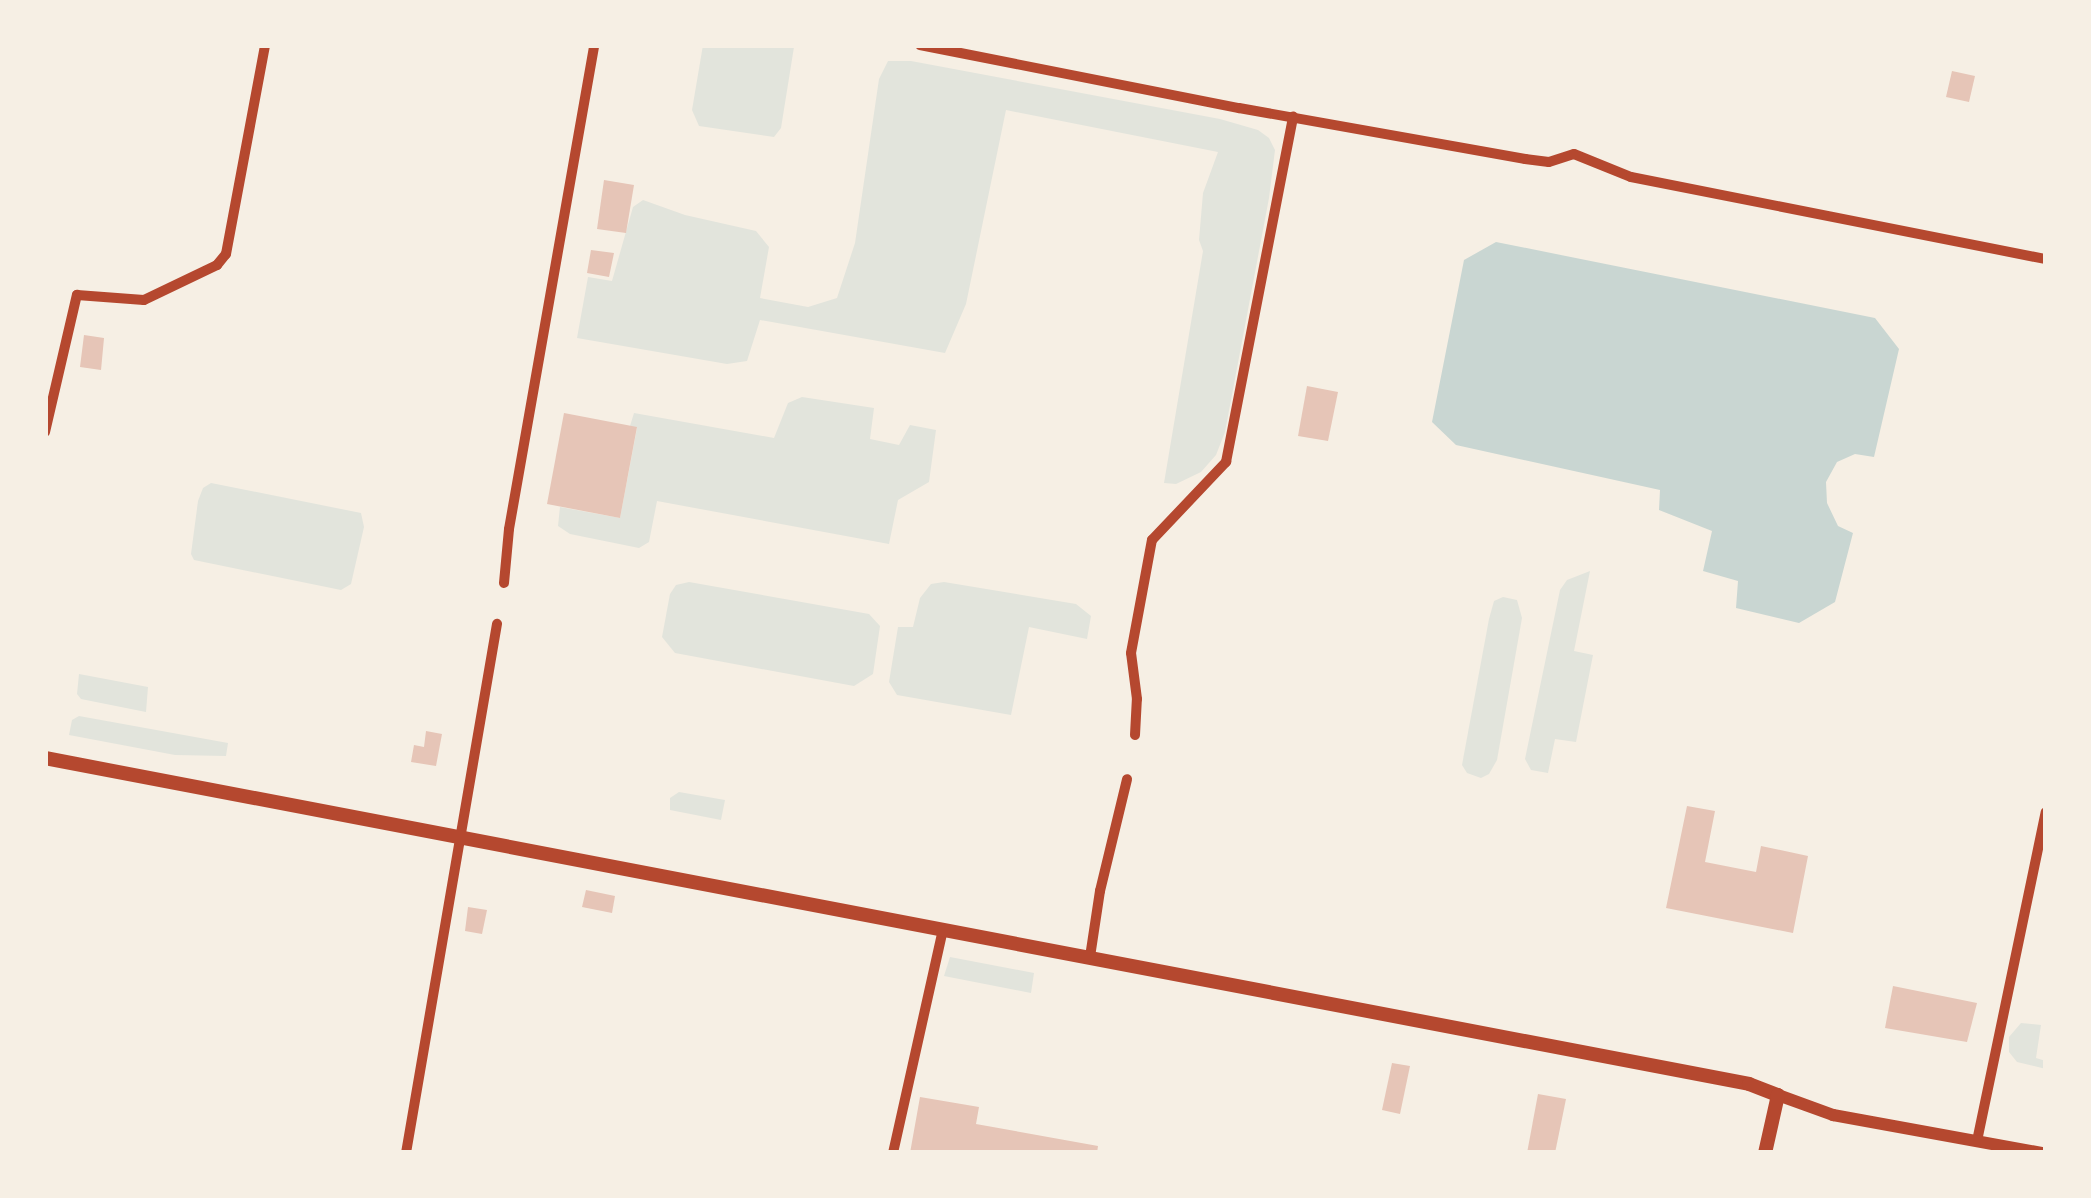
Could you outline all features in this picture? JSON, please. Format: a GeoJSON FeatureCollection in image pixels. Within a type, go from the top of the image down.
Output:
{"type":"FeatureCollection","features":[{"type":"Feature","properties":{"kind":"main road"},"geometry":{"type":"LineString","coordinates":[[45,750],[49,762],[1749,1084],[1778,1095],[1765,1153]]}},
{"type":"Feature","properties":{"kind":"street"},"geometry":{"type":"LineString","coordinates":[[45,432],[76,295],[144,300],[216,265],[226,254],[265,45]]}},
{"type":"Feature","properties":{"kind":"street"},"geometry":{"type":"LineString","coordinates":[[504,583],[508,529],[594,45]]}},
{"type":"Feature","properties":{"kind":"street"},"geometry":{"type":"LineString","coordinates":[[920,45],[1537,160],[1574,154],[1631,177],[2046,259]]}},
{"type":"Feature","properties":{"kind":"street"},"geometry":{"type":"LineString","coordinates":[[1135,735],[1138,712],[1131,653],[1152,540],[1226,462],[1293,116]]}},
{"type":"Feature","properties":{"kind":"street"},"geometry":{"type":"LineString","coordinates":[[406,1153],[498,624]]}},
{"type":"Feature","properties":{"kind":"street"},"geometry":{"type":"LineString","coordinates":[[1090,957],[1100,891],[1128,779]]}},
{"type":"Feature","properties":{"kind":"street"},"geometry":{"type":"LineString","coordinates":[[1976,1142],[2046,812]]}},
{"type":"Feature","properties":{"kind":"street"},"geometry":{"type":"LineString","coordinates":[[893,1153],[943,929]]}},
{"type":"Feature","properties":{"kind":"street"},"geometry":{"type":"LineString","coordinates":[[1778,1095],[1833,1115],[2042,1153]]}},
{"type":"Feature","properties":{"kind":"shaded area"},"geometry":{"type":"Polygon","coordinates":[[[703,45],[794,47],[781,128],[774,137],[699,126],[692,110],[703,45]]]}},
{"type":"Feature","properties":{"kind":"shaded area"},"geometry":{"type":"Polygon","coordinates":[[[888,61],[911,61],[1220,119],[1258,130],[1269,138],[1275,150],[1269,198],[1225,432],[1216,455],[1201,472],[1176,484],[1164,483],[1203,251],[1199,240],[1203,193],[1218,152],[1006,110],[966,304],[945,353],[760,320],[747,361],[727,364],[577,338],[588,277],[612,281],[633,207],[643,200],[685,215],[756,231],[769,247],[760,298],[808,307],[837,298],[855,243],[879,79],[888,61]]]}},
{"type":"Feature","properties":{"kind":"shaded area"},"geometry":{"type":"Polygon","coordinates":[[[1496,242],[1875,318],[1899,349],[1874,457],[1855,454],[1837,462],[1826,482],[1827,503],[1838,526],[1853,533],[1835,602],[1799,623],[1736,608],[1738,581],[1703,571],[1712,531],[1659,510],[1660,490],[1456,445],[1432,422],[1464,260],[1496,242]]]}},
{"type":"Feature","properties":{"kind":"shaded area"},"geometry":{"type":"Polygon","coordinates":[[[802,397],[874,408],[870,439],[899,445],[910,425],[936,430],[929,482],[898,500],[889,544],[657,501],[649,542],[639,548],[570,534],[558,526],[560,507],[620,518],[637,428],[630,426],[634,413],[774,438],[788,403],[802,397]]]}},
{"type":"Feature","properties":{"kind":"shaded area"},"geometry":{"type":"Polygon","coordinates":[[[211,483],[361,513],[364,527],[351,584],[341,590],[194,560],[191,554],[198,501],[203,488],[211,483]]]}},
{"type":"Feature","properties":{"kind":"shaded area"},"geometry":{"type":"Polygon","coordinates":[[[1590,571],[1574,651],[1593,655],[1576,742],[1555,739],[1548,773],[1531,770],[1525,759],[1560,590],[1567,580],[1590,571]]]}},
{"type":"Feature","properties":{"kind":"shaded area"},"geometry":{"type":"Polygon","coordinates":[[[689,582],[869,614],[880,626],[873,674],[854,686],[675,653],[662,637],[670,594],[676,585],[689,582]]]}},
{"type":"Feature","properties":{"kind":"shaded area"},"geometry":{"type":"Polygon","coordinates":[[[944,582],[1076,604],[1091,616],[1087,639],[1029,627],[1011,715],[897,695],[889,682],[898,627],[913,627],[920,598],[931,584],[944,582]]]}},
{"type":"Feature","properties":{"kind":"shaded area"},"geometry":{"type":"Polygon","coordinates":[[[1503,597],[1517,600],[1522,618],[1497,760],[1489,774],[1481,778],[1467,773],[1462,765],[1489,619],[1494,601],[1503,597]]]}},
{"type":"Feature","properties":{"kind":"shaded area"},"geometry":{"type":"Polygon","coordinates":[[[79,674],[148,687],[146,712],[81,699],[77,694],[79,674]]]}},
{"type":"Feature","properties":{"kind":"shaded area"},"geometry":{"type":"Polygon","coordinates":[[[79,716],[228,743],[226,756],[175,755],[69,735],[72,720],[79,716]]]}},
{"type":"Feature","properties":{"kind":"shaded area"},"geometry":{"type":"Polygon","coordinates":[[[679,792],[725,800],[721,820],[670,810],[670,798],[679,792]]]}},
{"type":"Feature","properties":{"kind":"shaded area"},"geometry":{"type":"Polygon","coordinates":[[[950,957],[1034,973],[1031,993],[944,976],[950,957]]]}},
{"type":"Feature","properties":{"kind":"shaded area"},"geometry":{"type":"Polygon","coordinates":[[[2021,1023],[2041,1025],[2036,1058],[2046,1061],[2046,1069],[2017,1062],[2009,1052],[2009,1037],[2021,1023]]]}},
{"type":"Feature","properties":{"kind":"building"},"geometry":{"type":"Polygon","coordinates":[[[1952,71],[1975,76],[1969,102],[1946,97],[1952,71]]]}},
{"type":"Feature","properties":{"kind":"building"},"geometry":{"type":"Polygon","coordinates":[[[604,180],[634,185],[626,233],[597,229],[604,180]]]}},
{"type":"Feature","properties":{"kind":"building"},"geometry":{"type":"Polygon","coordinates":[[[591,250],[614,253],[609,277],[587,273],[591,250]]]}},
{"type":"Feature","properties":{"kind":"building"},"geometry":{"type":"Polygon","coordinates":[[[84,335],[104,338],[101,370],[80,367],[84,335]]]}},
{"type":"Feature","properties":{"kind":"building"},"geometry":{"type":"Polygon","coordinates":[[[1307,386],[1338,392],[1328,441],[1298,436],[1307,386]]]}},
{"type":"Feature","properties":{"kind":"building"},"geometry":{"type":"Polygon","coordinates":[[[564,413],[637,427],[620,518],[547,504],[564,413]]]}},
{"type":"Feature","properties":{"kind":"building"},"geometry":{"type":"Polygon","coordinates":[[[426,731],[442,734],[436,766],[411,762],[414,745],[424,747],[426,731]]]}},
{"type":"Feature","properties":{"kind":"building"},"geometry":{"type":"Polygon","coordinates":[[[1687,806],[1715,811],[1705,862],[1756,872],[1761,846],[1808,856],[1793,933],[1666,908],[1687,806]]]}},
{"type":"Feature","properties":{"kind":"building"},"geometry":{"type":"Polygon","coordinates":[[[586,890],[615,896],[612,913],[582,907],[586,890]]]}},
{"type":"Feature","properties":{"kind":"building"},"geometry":{"type":"Polygon","coordinates":[[[468,907],[487,910],[482,934],[465,931],[468,907]]]}},
{"type":"Feature","properties":{"kind":"building"},"geometry":{"type":"Polygon","coordinates":[[[1893,986],[1977,1003],[1967,1042],[1885,1028],[1893,986]]]}},
{"type":"Feature","properties":{"kind":"building"},"geometry":{"type":"Polygon","coordinates":[[[1392,1063],[1410,1066],[1400,1114],[1382,1110],[1392,1063]]]}},
{"type":"Feature","properties":{"kind":"building"},"geometry":{"type":"Polygon","coordinates":[[[1538,1094],[1566,1099],[1555,1153],[1527,1153],[1538,1094]]]}},
{"type":"Feature","properties":{"kind":"building"},"geometry":{"type":"Polygon","coordinates":[[[920,1097],[979,1107],[976,1124],[1098,1146],[1097,1153],[910,1153],[920,1097]]]}}]}
